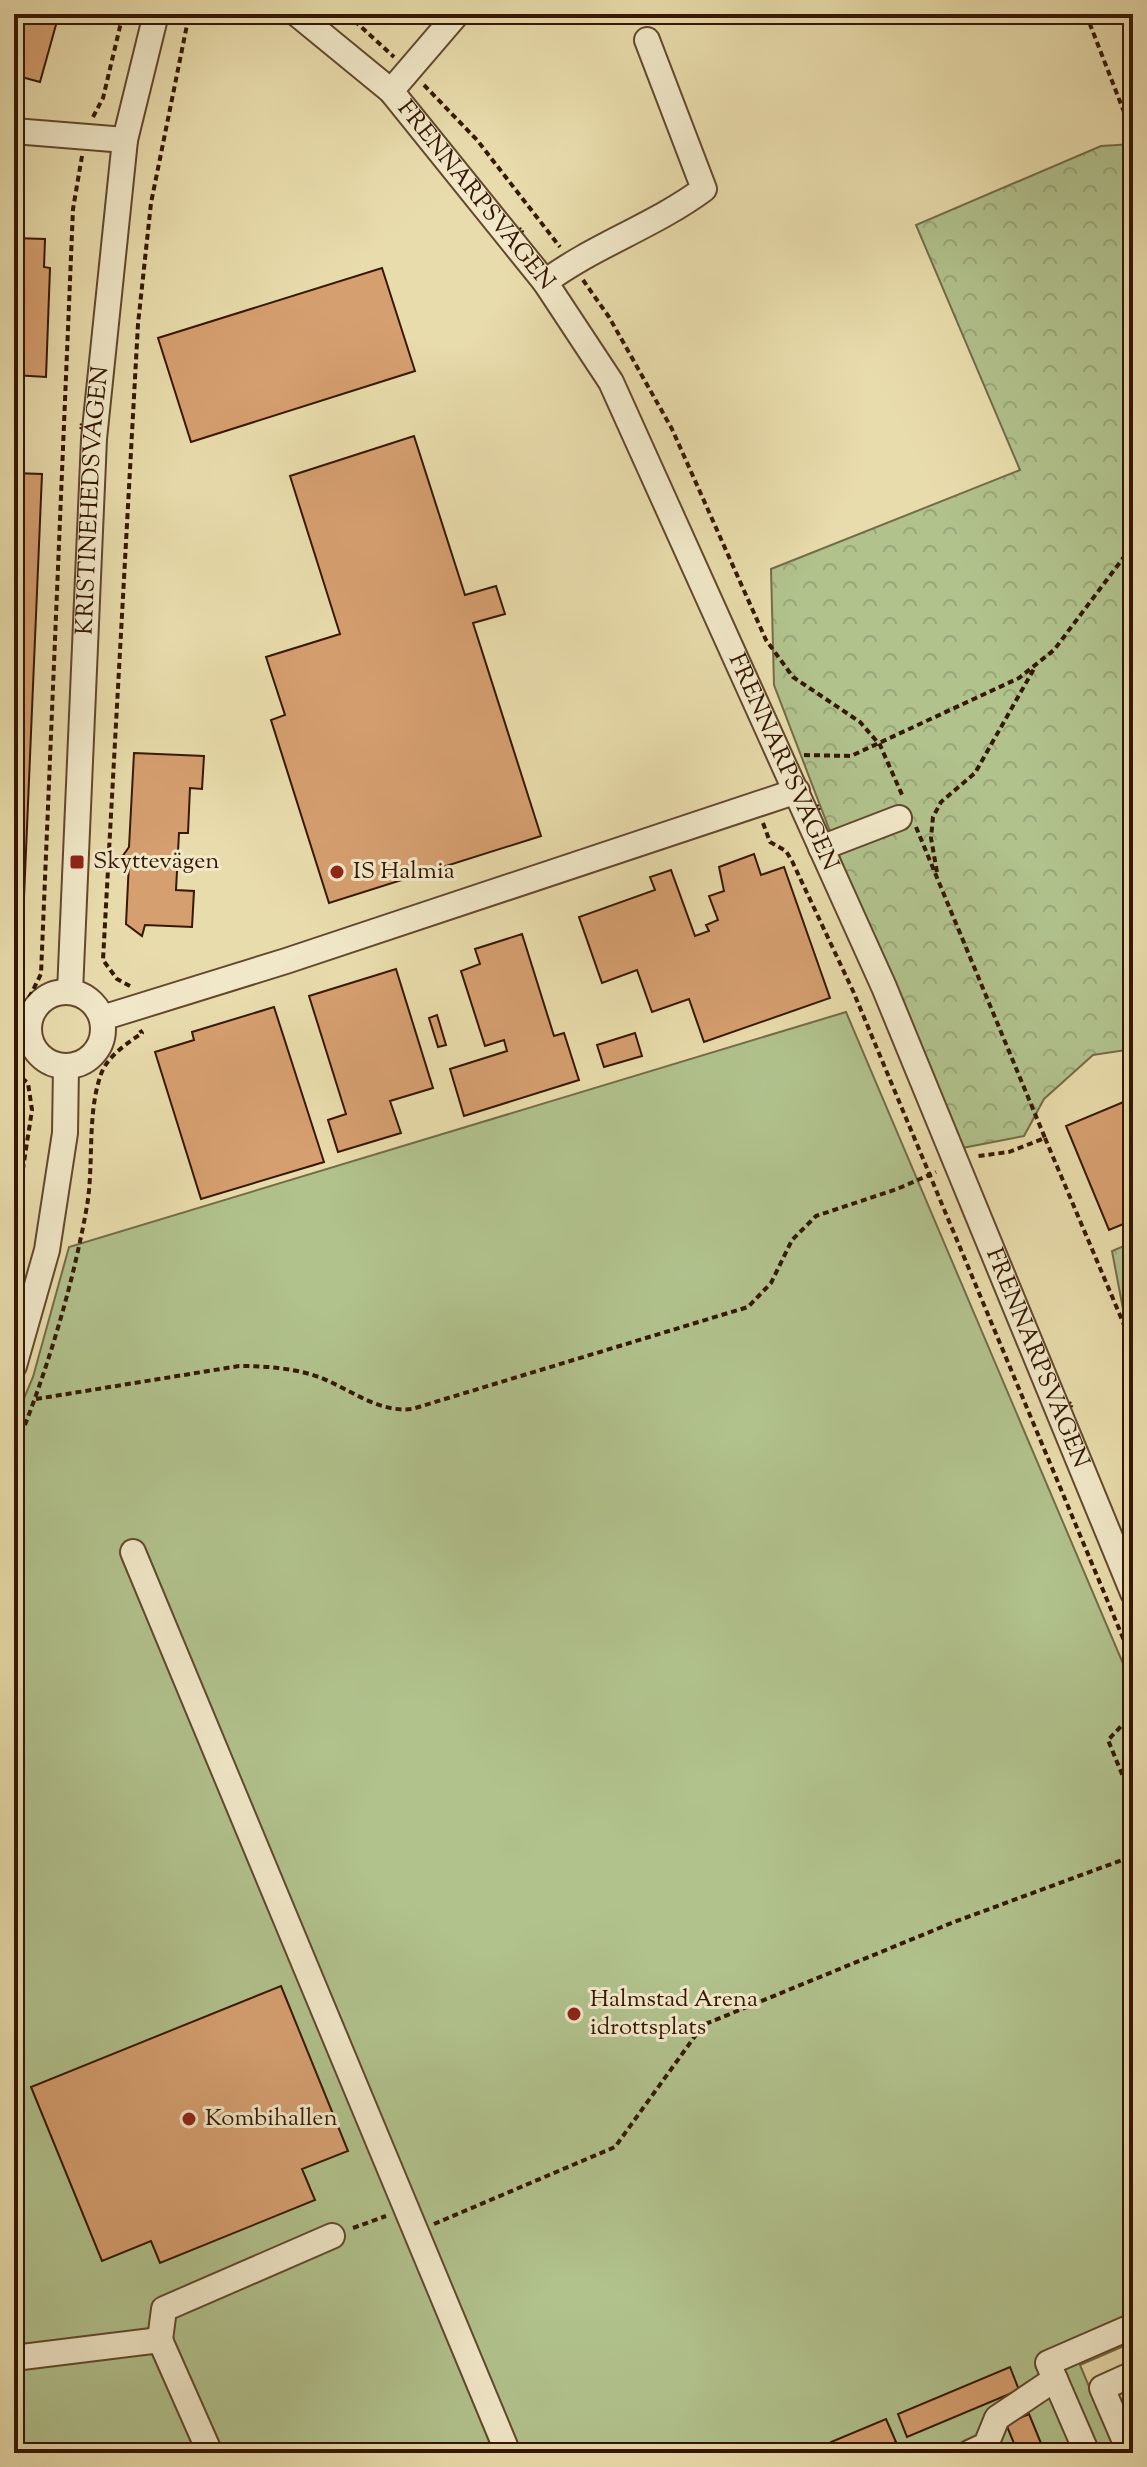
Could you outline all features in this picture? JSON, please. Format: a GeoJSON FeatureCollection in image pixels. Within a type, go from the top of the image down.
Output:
{"type":"FeatureCollection","features":[{"type":"Feature","properties":{"kind":"street","name":"KRISTINEHEDSVÄGEN"},"geometry":{"type":"LineString","coordinates":[[70,992],[94,439],[125,140],[156,14]]}},
{"type":"Feature","properties":{"kind":"street","name":"FRENNARPSVÄGEN"},"geometry":{"type":"LineString","coordinates":[[297,14],[391,91],[545,282],[611,382],[884,987],[1133,1593]]}},
{"type":"Feature","properties":{"kind":"street"},"geometry":{"type":"LineString","coordinates":[[391,91],[457,14]]}},
{"type":"Feature","properties":{"kind":"street"},"geometry":{"type":"LineString","coordinates":[[545,282],[571,263],[683,205],[704,189],[647,40]]}},
{"type":"Feature","properties":{"kind":"street"},"geometry":{"type":"LineString","coordinates":[[14,131],[125,140]]}},
{"type":"Feature","properties":{"kind":"street"},"geometry":{"type":"LineString","coordinates":[[102,1018],[797,791]]}},
{"type":"Feature","properties":{"kind":"street"},"geometry":{"type":"LineString","coordinates":[[821,848],[905,811]]}},
{"type":"Feature","properties":{"kind":"street"},"geometry":{"type":"LineString","coordinates":[[70,992],[90,1000],[102,1018],[104,1034],[98,1050],[87,1061],[66,1067],[44,1060],[22,1044],[39,1004],[55,994],[70,992]]}},
{"type":"Feature","properties":{"kind":"street"},"geometry":{"type":"LineString","coordinates":[[14,1366],[47,1250],[65,1133],[66,1067]]}},
{"type":"Feature","properties":{"kind":"street"},"geometry":{"type":"LineString","coordinates":[[133,1552],[508,2453]]}},
{"type":"Feature","properties":{"kind":"street"},"geometry":{"type":"LineString","coordinates":[[210,2453],[160,2340],[164,2309],[332,2236]]}},
{"type":"Feature","properties":{"kind":"street"},"geometry":{"type":"LineString","coordinates":[[1087,2453],[1048,2363],[1133,2326]]}},
{"type":"Feature","properties":{"kind":"street"},"geometry":{"type":"LineString","coordinates":[[14,2358],[160,2340]]}},
{"type":"Feature","properties":{"kind":"street"},"geometry":{"type":"LineString","coordinates":[[1129,2444],[1102,2388],[1133,2374]]}},
{"type":"Feature","properties":{"kind":"street"},"geometry":{"type":"LineString","coordinates":[[969,2453],[986,2445],[997,2418],[1055,2379]]}},
{"type":"Feature","properties":{"kind":"path"},"geometry":{"type":"LineString","coordinates":[[14,1011],[30,996],[41,974],[73,209],[79,166],[94,108],[103,98],[123,14]]}},
{"type":"Feature","properties":{"kind":"path"},"geometry":{"type":"LineString","coordinates":[[14,1453],[36,1399],[87,1205],[101,1075],[118,1050],[142,1033],[133,1009],[130,986],[117,979],[103,960],[138,324],[151,203],[188,14]]}},
{"type":"Feature","properties":{"kind":"path"},"geometry":{"type":"LineString","coordinates":[[1086,14],[1133,135]]}},
{"type":"Feature","properties":{"kind":"path"},"geometry":{"type":"LineString","coordinates":[[783,762],[816,753],[838,758],[851,756],[1019,678],[1036,665],[1083,615],[1133,545]]}},
{"type":"Feature","properties":{"kind":"path"},"geometry":{"type":"LineString","coordinates":[[939,880],[931,838],[933,817],[941,802],[975,773],[1036,665]]}},
{"type":"Feature","properties":{"kind":"path"},"geometry":{"type":"LineString","coordinates":[[880,745],[905,811],[939,880],[1133,1346]]}},
{"type":"Feature","properties":{"kind":"path"},"geometry":{"type":"LineString","coordinates":[[757,806],[770,842],[786,851],[792,861],[853,991],[927,1176],[1132,1650],[1133,1662]]}},
{"type":"Feature","properties":{"kind":"path"},"geometry":{"type":"LineString","coordinates":[[14,1072],[28,1083],[32,1110],[14,1227]]}},
{"type":"Feature","properties":{"kind":"path"},"geometry":{"type":"LineString","coordinates":[[36,1399],[239,1366],[263,1366],[317,1376],[388,1409],[412,1409],[748,1307],[771,1283],[792,1240],[816,1216],[955,1163],[1009,1152],[1045,1138]]}},
{"type":"Feature","properties":{"kind":"path"},"geometry":{"type":"LineString","coordinates":[[1133,1692],[1126,1707],[1129,1718],[1108,1740],[1133,1801]]}},
{"type":"Feature","properties":{"kind":"path"},"geometry":{"type":"LineString","coordinates":[[415,2232],[615,2147],[703,2025],[954,1922],[1133,1856]]}},
{"type":"Feature","properties":{"kind":"path"},"geometry":{"type":"LineString","coordinates":[[332,2236],[405,2208]]}},
{"type":"Feature","properties":{"kind":"green space"},"geometry":{"type":"Polygon","coordinates":[[[1133,144],[1133,1049],[1093,1055],[1044,1099],[1024,1136],[962,1148],[849,881],[774,685],[771,569],[1020,470],[916,225],[1101,146],[1133,144]]]}},
{"type":"Feature","properties":{"kind":"green space","name":"Halmstad Arena idrottsplats"},"geometry":{"type":"Polygon","coordinates":[[[846,1012],[1133,1687],[1133,2342],[1080,2365],[1117,2453],[14,2453],[14,1422],[33,1377],[69,1247],[846,1012]]]}},
{"type":"Feature","properties":{"kind":"green space"},"geometry":{"type":"Polygon","coordinates":[[[1133,1242],[1133,1304],[1123,1309],[1112,1251],[1133,1242]]]}},
{"type":"Feature","properties":{"kind":"building"},"geometry":{"type":"Polygon","coordinates":[[[14,14],[59,14],[40,82],[14,75],[14,14]]]}},
{"type":"Feature","properties":{"kind":"building"},"geometry":{"type":"Polygon","coordinates":[[[14,238],[45,239],[44,267],[50,268],[46,377],[14,375],[14,238]]]}},
{"type":"Feature","properties":{"kind":"building"},"geometry":{"type":"Polygon","coordinates":[[[382,268],[415,371],[191,442],[158,338],[382,268]]]}},
{"type":"Feature","properties":{"kind":"building"},"geometry":{"type":"Polygon","coordinates":[[[414,436],[465,595],[496,586],[505,614],[473,623],[541,836],[329,903],[271,720],[285,715],[266,657],[340,634],[290,476],[414,436]]]}},
{"type":"Feature","properties":{"kind":"building"},"geometry":{"type":"Polygon","coordinates":[[[14,473],[42,474],[22,945],[14,945],[14,473]]]}},
{"type":"Feature","properties":{"kind":"building"},"geometry":{"type":"Polygon","coordinates":[[[134,753],[204,756],[202,789],[190,788],[188,833],[179,833],[176,890],[194,891],[192,927],[145,925],[142,936],[126,924],[129,862],[122,857],[129,847],[134,753]]]}},
{"type":"Feature","properties":{"kind":"building"},"geometry":{"type":"Polygon","coordinates":[[[754,854],[761,875],[784,867],[830,998],[704,1042],[689,999],[652,1012],[637,970],[602,983],[579,917],[655,890],[650,877],[671,870],[695,936],[709,931],[706,925],[718,920],[709,896],[724,891],[719,867],[754,854]]]}},
{"type":"Feature","properties":{"kind":"building"},"geometry":{"type":"Polygon","coordinates":[[[522,934],[554,1036],[564,1033],[579,1080],[464,1116],[450,1069],[507,1051],[504,1040],[485,1046],[461,971],[480,964],[475,949],[522,934]]]}},
{"type":"Feature","properties":{"kind":"building"},"geometry":{"type":"Polygon","coordinates":[[[396,969],[433,1088],[390,1101],[401,1133],[338,1152],[328,1120],[346,1114],[309,996],[396,969]]]}},
{"type":"Feature","properties":{"kind":"building"},"geometry":{"type":"Polygon","coordinates":[[[274,1007],[324,1162],[201,1199],[155,1052],[194,1040],[192,1032],[274,1007]]]}},
{"type":"Feature","properties":{"kind":"building"},"geometry":{"type":"Polygon","coordinates":[[[437,1015],[446,1045],[438,1047],[429,1018],[437,1015]]]}},
{"type":"Feature","properties":{"kind":"building"},"geometry":{"type":"Polygon","coordinates":[[[635,1033],[642,1056],[604,1067],[597,1045],[635,1033]]]}},
{"type":"Feature","properties":{"kind":"building"},"geometry":{"type":"Polygon","coordinates":[[[1133,1098],[1133,1220],[1109,1230],[1066,1126],[1133,1098]]]}},
{"type":"Feature","properties":{"kind":"building","name":"Kombihallen"},"geometry":{"type":"Polygon","coordinates":[[[281,1986],[348,2151],[302,2169],[315,2200],[160,2263],[151,2241],[102,2261],[31,2087],[281,1986]]]}},
{"type":"Feature","properties":{"kind":"building"},"geometry":{"type":"Polygon","coordinates":[[[1010,2367],[1019,2390],[907,2437],[898,2414],[1010,2367]]]}},
{"type":"Feature","properties":{"kind":"building"},"geometry":{"type":"Polygon","coordinates":[[[1029,2414],[1045,2453],[1018,2453],[1006,2424],[1029,2414]]]}},
{"type":"Feature","properties":{"kind":"building"},"geometry":{"type":"Polygon","coordinates":[[[886,2419],[896,2442],[869,2453],[835,2453],[831,2442],[886,2419]]]}},
{"type":"Feature","properties":{"kind":"place","name":"Skyttevägen"},"geometry":{"type":"Point","coordinates":[77,862]}},
{"type":"Feature","properties":{"kind":"place","name":"IS Halmia"},"geometry":{"type":"Point","coordinates":[337,872]}},
{"type":"Feature","properties":{"kind":"place","name":"Halmstad Arena idrottsplats"},"geometry":{"type":"Point","coordinates":[574,2014]}},
{"type":"Feature","properties":{"kind":"place","name":"Kombihallen"},"geometry":{"type":"Point","coordinates":[189,2119]}}]}
